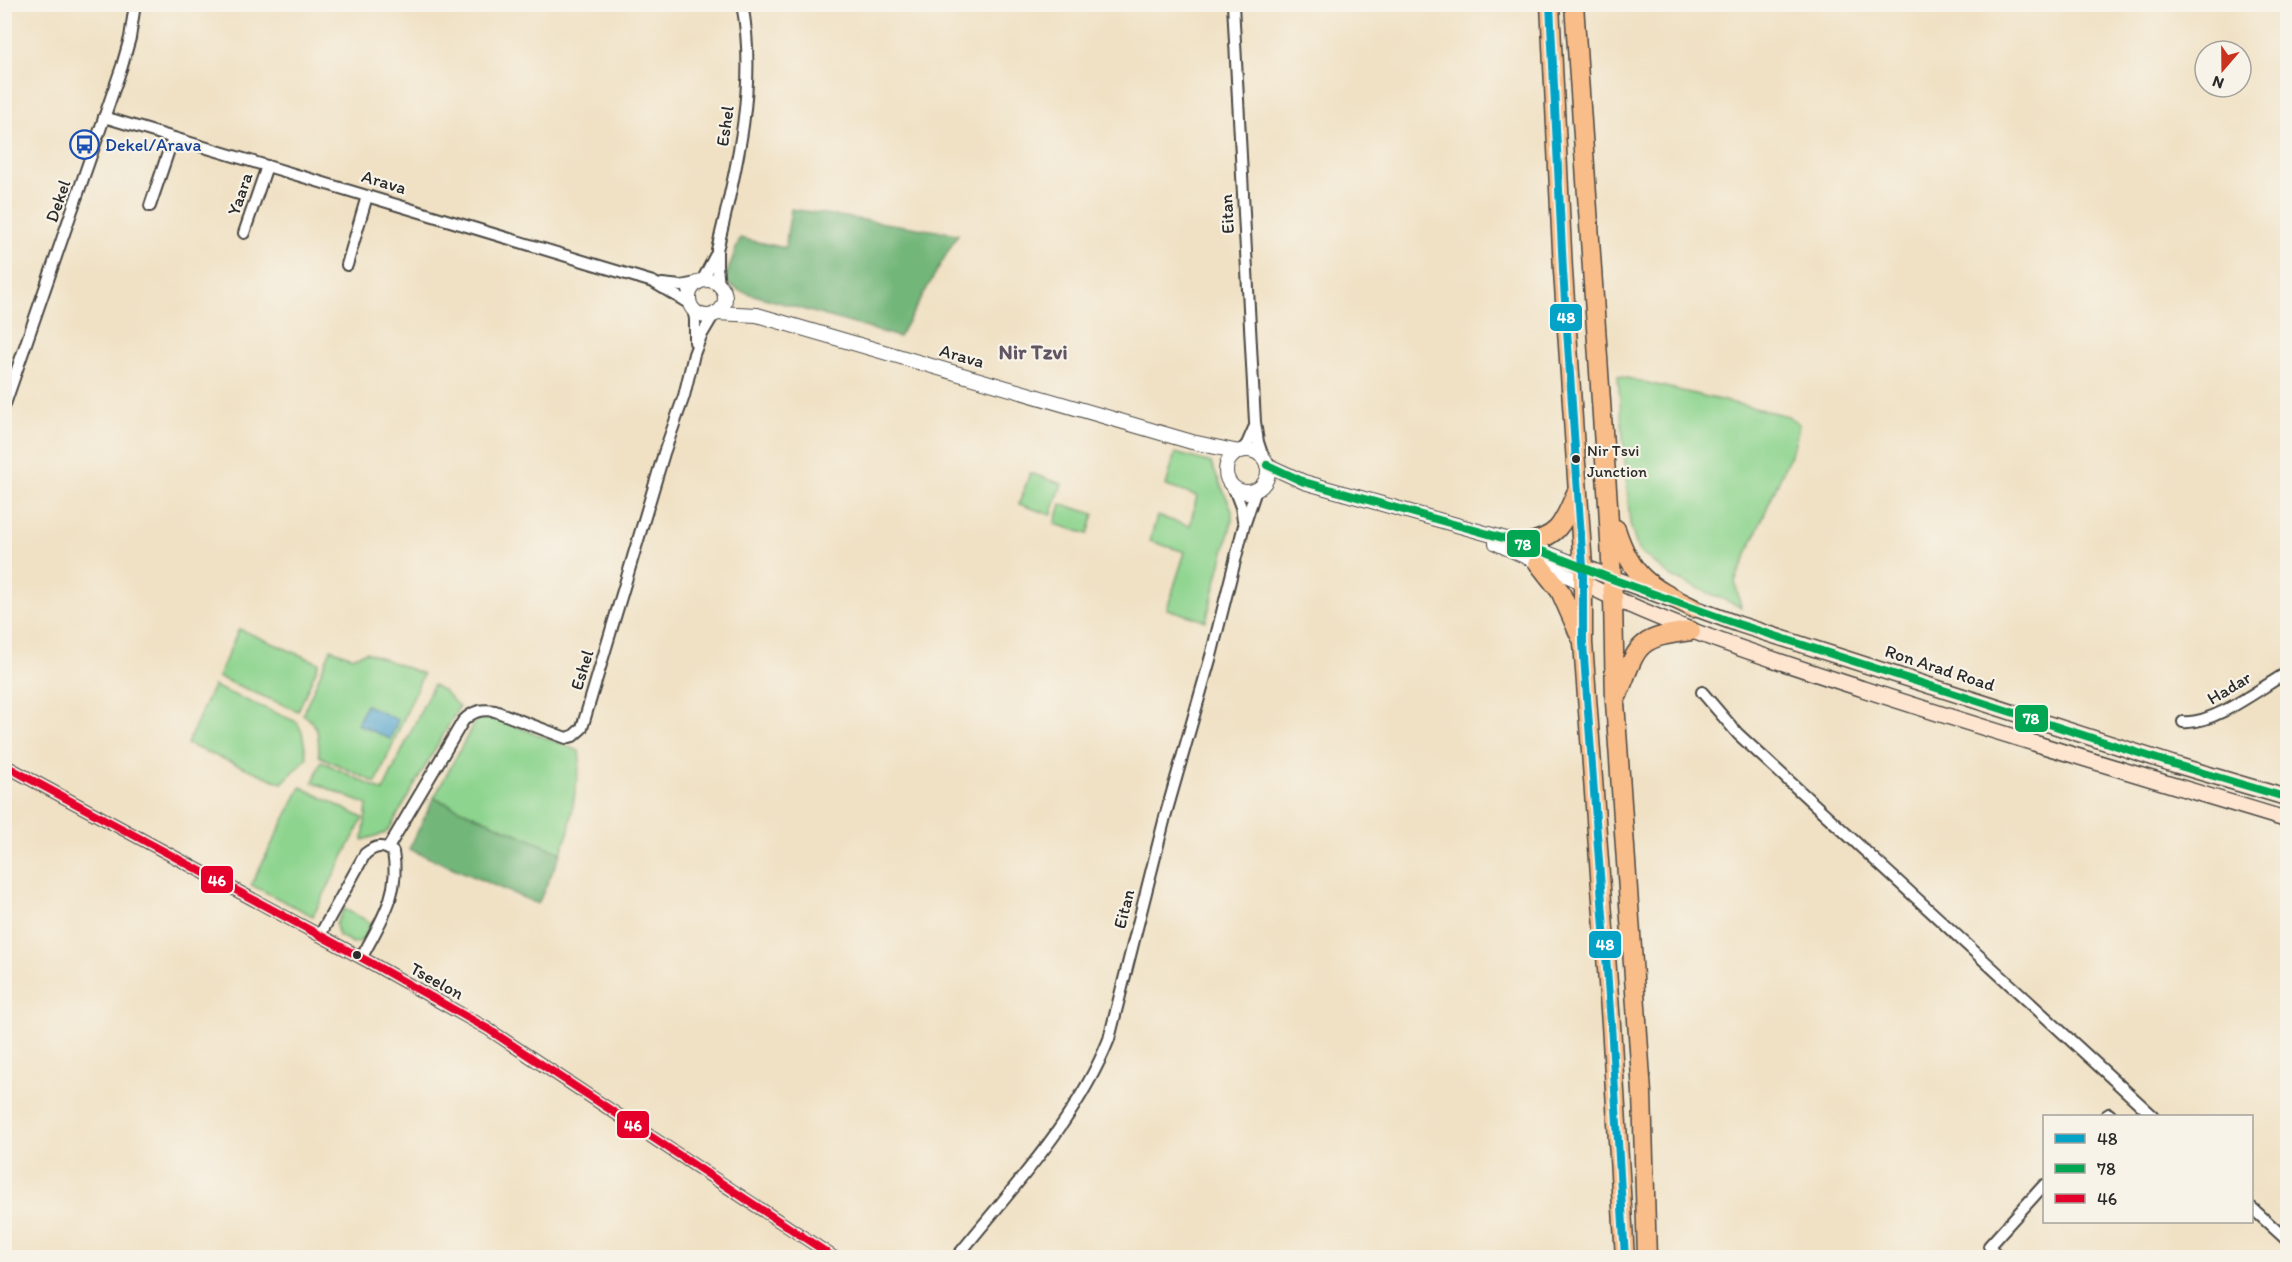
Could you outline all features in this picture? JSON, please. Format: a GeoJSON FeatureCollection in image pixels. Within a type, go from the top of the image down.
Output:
{"type":"FeatureCollection","features":[{"type":"Feature","properties":{"kind":"highway"},"geometry":{"type":"LineString","coordinates":[[1550,4],[1563,271],[1583,575],[1583,643],[1611,1024],[1625,1257]]}},
{"type":"Feature","properties":{"kind":"highway"},"geometry":{"type":"LineString","coordinates":[[1574,4],[1608,504],[1615,702],[1642,1093],[1647,1257]]}},
{"type":"Feature","properties":{"kind":"highway"},"geometry":{"type":"LineString","coordinates":[[1524,544],[1549,537],[1558,530],[1578,489]]}},
{"type":"Feature","properties":{"kind":"highway"},"geometry":{"type":"LineString","coordinates":[[1608,504],[1624,555],[1642,580],[1656,590],[1693,608]]}},
{"type":"Feature","properties":{"kind":"highway"},"geometry":{"type":"LineString","coordinates":[[1538,563],[1560,591],[1583,643]]}},
{"type":"Feature","properties":{"kind":"highway"},"geometry":{"type":"LineString","coordinates":[[1615,702],[1633,657],[1642,645],[1653,638],[1691,631]]}},
{"type":"Feature","properties":{"kind":"main road","name":"Ron Arad Road"},"geometry":{"type":"LineString","coordinates":[[1583,575],[1612,579],[1693,608],[2116,746],[2288,798]]}},
{"type":"Feature","properties":{"kind":"main road"},"geometry":{"type":"LineString","coordinates":[[1583,575],[1613,598],[1691,631],[1932,712],[2288,820]]}},
{"type":"Feature","properties":{"kind":"street","name":"Dekel"},"geometry":{"type":"LineString","coordinates":[[4,407],[130,38],[135,4]]}},
{"type":"Feature","properties":{"kind":"street","name":"Eshel"},"geometry":{"type":"LineString","coordinates":[[722,289],[717,266],[717,250],[741,140],[747,81],[746,33],[742,4]]}},
{"type":"Feature","properties":{"kind":"street","name":"Eitan"},"geometry":{"type":"LineString","coordinates":[[1233,4],[1255,422],[1258,442],[1265,461]]}},
{"type":"Feature","properties":{"kind":"street","name":"Arava"},"geometry":{"type":"LineString","coordinates":[[104,117],[653,282],[681,286],[699,282]]}},
{"type":"Feature","properties":{"kind":"street"},"geometry":{"type":"LineString","coordinates":[[150,206],[173,138]]}},
{"type":"Feature","properties":{"kind":"street","name":"Yaara"},"geometry":{"type":"LineString","coordinates":[[244,233],[267,166]]}},
{"type":"Feature","properties":{"kind":"street"},"geometry":{"type":"LineString","coordinates":[[347,265],[367,196]]}},
{"type":"Feature","properties":{"kind":"street","name":"Eshel"},"geometry":{"type":"LineString","coordinates":[[699,282],[717,250]]}},
{"type":"Feature","properties":{"kind":"street"},"geometry":{"type":"LineString","coordinates":[[711,280],[722,289],[723,307],[715,314],[703,315],[692,306],[690,293],[699,282],[711,280]]}},
{"type":"Feature","properties":{"kind":"street","name":"Arava"},"geometry":{"type":"LineString","coordinates":[[653,282],[692,306]]}},
{"type":"Feature","properties":{"kind":"street","name":"Arava"},"geometry":{"type":"LineString","coordinates":[[722,289],[730,300],[757,315],[1192,442],[1240,451]]}},
{"type":"Feature","properties":{"kind":"street","name":"Eshel"},"geometry":{"type":"LineString","coordinates":[[692,306],[696,326],[694,354]]}},
{"type":"Feature","properties":{"kind":"street","name":"Arava"},"geometry":{"type":"LineString","coordinates":[[715,314],[757,315]]}},
{"type":"Feature","properties":{"kind":"street","name":"Eshel"},"geometry":{"type":"LineString","coordinates":[[388,848],[463,721],[470,714],[478,710],[495,711],[566,738],[573,736],[582,728],[664,453],[684,396],[694,354],[701,336],[715,314]]}},
{"type":"Feature","properties":{"kind":"street","name":"Eitan"},"geometry":{"type":"LineString","coordinates":[[1240,451],[1247,444],[1255,422]]}},
{"type":"Feature","properties":{"kind":"street","name":"Arava"},"geometry":{"type":"LineString","coordinates":[[1192,442],[1210,452],[1221,462],[1230,480]]}},
{"type":"Feature","properties":{"kind":"street"},"geometry":{"type":"LineString","coordinates":[[1304,482],[1278,481],[1241,491],[1230,480],[1228,462],[1240,451],[1253,451],[1265,461],[1304,482],[1524,544],[1583,575]]}},
{"type":"Feature","properties":{"kind":"street"},"geometry":{"type":"LineString","coordinates":[[1258,488],[1268,474],[1265,461]]}},
{"type":"Feature","properties":{"kind":"street","name":"Eitan"},"geometry":{"type":"LineString","coordinates":[[1230,480],[1241,507],[1243,530]]}},
{"type":"Feature","properties":{"kind":"street","name":"Eitan"},"geometry":{"type":"LineString","coordinates":[[956,1257],[1053,1137],[1078,1101],[1097,1068],[1109,1040],[1155,854],[1243,530],[1258,488]]}},
{"type":"Feature","properties":{"kind":"street"},"geometry":{"type":"LineString","coordinates":[[1455,525],[1538,563],[1583,575]]}},
{"type":"Feature","properties":{"kind":"street","name":"Hadar"},"geometry":{"type":"LineString","coordinates":[[2183,722],[2196,723],[2212,718],[2288,672]]}},
{"type":"Feature","properties":{"kind":"street"},"geometry":{"type":"LineString","coordinates":[[1702,692],[1738,734],[2152,1115]]}},
{"type":"Feature","properties":{"kind":"street","name":"Tseelon"},"geometry":{"type":"LineString","coordinates":[[4,765],[362,957],[488,1029],[835,1257]]}},
{"type":"Feature","properties":{"kind":"street"},"geometry":{"type":"LineString","coordinates":[[320,935],[365,854],[372,848],[381,846],[388,848],[393,852],[395,860],[394,891],[362,957]]}},
{"type":"Feature","properties":{"kind":"street"},"geometry":{"type":"LineString","coordinates":[[1999,1257],[1989,1246],[2043,1186]]}},
{"type":"Feature","properties":{"kind":"street"},"geometry":{"type":"LineString","coordinates":[[2253,1209],[2288,1241]]}},
{"type":"Feature","properties":{"kind":"green space"},"geometry":{"type":"Polygon","coordinates":[[[791,209],[958,234],[899,337],[740,291],[724,281],[740,238],[785,248],[791,209]]]}},
{"type":"Feature","properties":{"kind":"green space"},"geometry":{"type":"Polygon","coordinates":[[[1618,376],[1788,416],[1799,424],[1795,443],[1735,582],[1741,607],[1672,577],[1638,550],[1630,524],[1618,376]]]}},
{"type":"Feature","properties":{"kind":"green space"},"geometry":{"type":"Polygon","coordinates":[[[1175,453],[1211,463],[1232,510],[1232,521],[1206,621],[1167,609],[1185,552],[1150,541],[1157,516],[1190,526],[1197,496],[1166,486],[1175,453]]]}},
{"type":"Feature","properties":{"kind":"green space"},"geometry":{"type":"Polygon","coordinates":[[[1030,473],[1062,484],[1051,515],[1019,504],[1030,473]]]}},
{"type":"Feature","properties":{"kind":"green space"},"geometry":{"type":"Polygon","coordinates":[[[1061,504],[1094,514],[1088,534],[1055,524],[1061,504]]]}},
{"type":"Feature","properties":{"kind":"green space"},"geometry":{"type":"Polygon","coordinates":[[[239,629],[319,663],[298,711],[218,677],[239,629]]]}},
{"type":"Feature","properties":{"kind":"green space"},"geometry":{"type":"Polygon","coordinates":[[[331,649],[352,657],[366,652],[423,674],[376,783],[319,756],[316,727],[303,714],[331,649]]]}},
{"type":"Feature","properties":{"kind":"green space"},"geometry":{"type":"Polygon","coordinates":[[[433,685],[444,691],[459,707],[390,828],[385,833],[363,840],[367,805],[313,782],[321,761],[383,791],[433,685]]]}},
{"type":"Feature","properties":{"kind":"green space"},"geometry":{"type":"Polygon","coordinates":[[[213,686],[297,722],[302,732],[307,758],[282,783],[187,744],[213,686]]]}},
{"type":"Feature","properties":{"kind":"green space"},"geometry":{"type":"Polygon","coordinates":[[[477,718],[501,720],[579,751],[580,761],[569,830],[561,853],[434,798],[477,718]]]}},
{"type":"Feature","properties":{"kind":"green space"},"geometry":{"type":"Polygon","coordinates":[[[301,787],[363,818],[313,916],[251,885],[301,787]]]}},
{"type":"Feature","properties":{"kind":"green space"},"geometry":{"type":"Polygon","coordinates":[[[434,798],[561,853],[538,904],[409,849],[434,798]]]}},
{"type":"Feature","properties":{"kind":"green space"},"geometry":{"type":"Polygon","coordinates":[[[344,909],[372,923],[360,942],[353,943],[338,935],[336,924],[344,909]]]}},
{"type":"Feature","properties":{"kind":"water"},"geometry":{"type":"Polygon","coordinates":[[[366,705],[398,720],[390,739],[357,724],[366,705]]]}},
{"type":"Feature","properties":{"kind":"transit line","name":"48"},"geometry":{"type":"LineString","coordinates":[[1550,4],[1563,271],[1583,567],[1583,643],[1611,1024],[1625,1258]]}},
{"type":"Feature","properties":{"kind":"transit line","name":"78"},"geometry":{"type":"LineString","coordinates":[[1267,465],[1304,482],[1524,544],[1612,579],[1738,624],[2173,764],[2288,798]]}},
{"type":"Feature","properties":{"kind":"transit line","name":"46"},"geometry":{"type":"LineString","coordinates":[[4,765],[371,963],[488,1029],[835,1258]]}},
{"type":"Feature","properties":{"kind":"place","name":"Dekel/Arava"},"geometry":{"type":"Point","coordinates":[84,145]}},
{"type":"Feature","properties":{"kind":"place","name":"Nir Tsvi Junction"},"geometry":{"type":"Point","coordinates":[1576,459]}},
{"type":"Feature","properties":{"kind":"district","name":"Nir Tzvi"},"geometry":{"type":"Point","coordinates":[1033,351]}}]}
